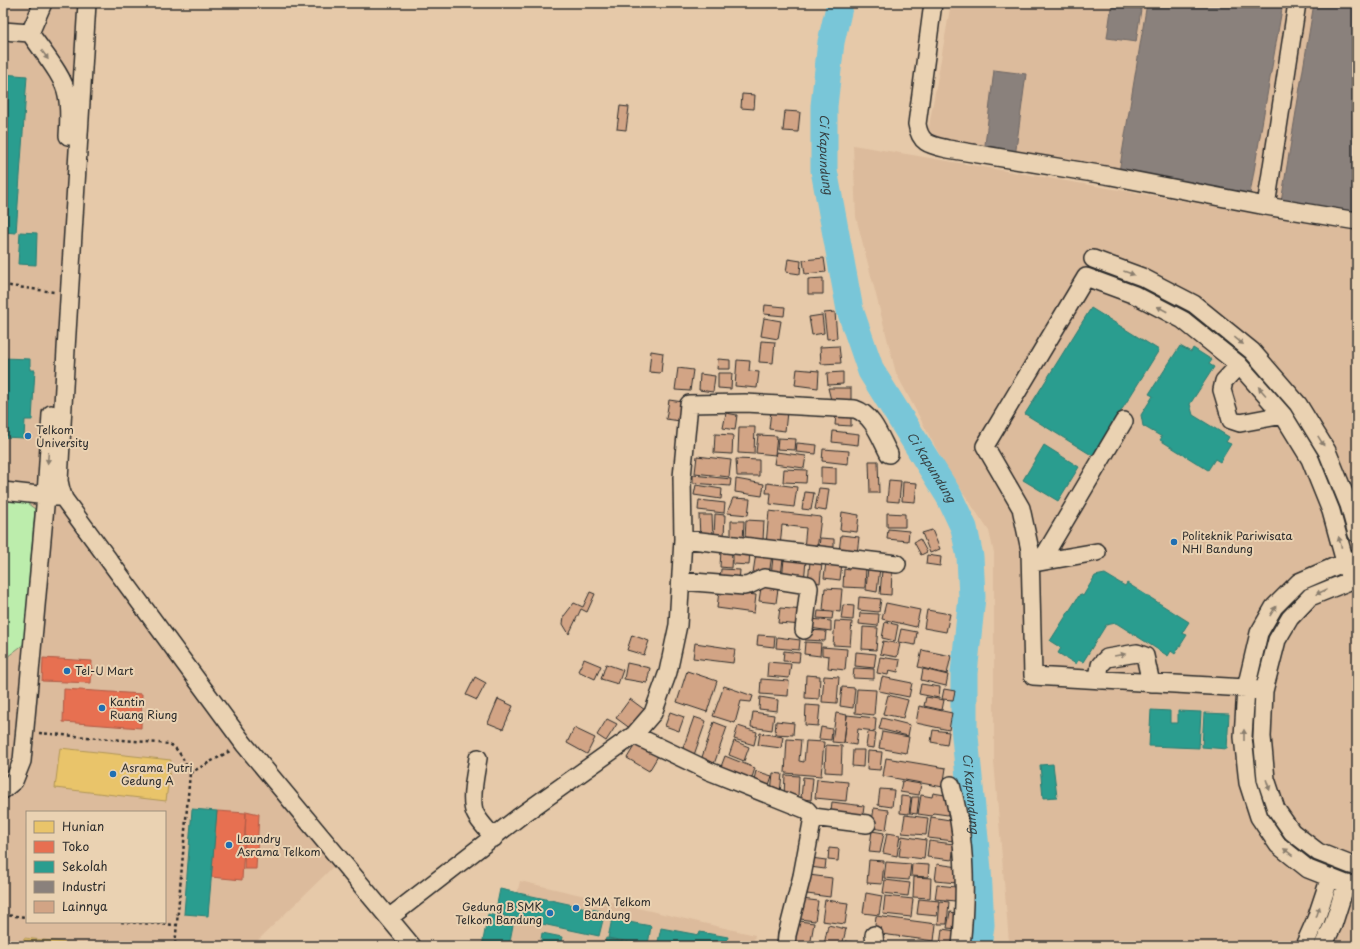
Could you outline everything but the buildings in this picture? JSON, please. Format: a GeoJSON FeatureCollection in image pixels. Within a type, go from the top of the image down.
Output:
{"type":"FeatureCollection","features":[{"type":"Feature","properties":{"kind":"street"},"geometry":{"type":"LineString","coordinates":[[30,34],[43,3]]}},
{"type":"Feature","properties":{"kind":"street"},"geometry":{"type":"LineString","coordinates":[[87,3],[59,480],[64,499],[244,744],[390,917],[412,946]]}},
{"type":"Feature","properties":{"kind":"street"},"geometry":{"type":"LineString","coordinates":[[933,3],[917,124],[919,133],[923,140],[929,144],[948,149],[1111,176],[1266,206],[1357,221]]}},
{"type":"Feature","properties":{"kind":"street"},"geometry":{"type":"LineString","coordinates":[[1266,206],[1297,3]]}},
{"type":"Feature","properties":{"kind":"street"},"geometry":{"type":"LineString","coordinates":[[3,31],[30,34],[57,72],[67,94],[70,117],[46,487],[22,762],[14,780],[3,790]]}},
{"type":"Feature","properties":{"kind":"street"},"geometry":{"type":"LineString","coordinates":[[1093,259],[1142,277],[1194,304],[1252,351],[1298,404],[1327,451],[1349,505],[1357,534]]}},
{"type":"Feature","properties":{"kind":"street"},"geometry":{"type":"LineString","coordinates":[[1264,691],[1246,688],[1033,676],[1036,562],[1030,550],[1020,508],[985,446],[1086,277],[1135,294],[1183,320],[1239,365],[1283,415],[1310,459],[1351,560],[1353,579],[1310,597],[1290,618],[1277,640],[1264,691],[1262,737],[1266,779],[1276,809],[1292,832],[1318,852],[1357,866]]}},
{"type":"Feature","properties":{"kind":"street"},"geometry":{"type":"LineString","coordinates":[[1239,365],[1224,381],[1222,390],[1231,420],[1240,423],[1283,415]]}},
{"type":"Feature","properties":{"kind":"street"},"geometry":{"type":"LineString","coordinates":[[390,917],[494,838],[519,817],[634,735],[653,713],[668,672],[678,625],[683,539],[682,477],[689,404],[746,403],[855,409],[861,411],[871,419],[889,454]]}},
{"type":"Feature","properties":{"kind":"street"},"geometry":{"type":"LineString","coordinates":[[1036,562],[1124,421]]}},
{"type":"Feature","properties":{"kind":"street"},"geometry":{"type":"LineString","coordinates":[[3,491],[46,487],[64,499]]}},
{"type":"Feature","properties":{"kind":"street"},"geometry":{"type":"LineString","coordinates":[[1331,511],[1349,505]]}},
{"type":"Feature","properties":{"kind":"street"},"geometry":{"type":"LineString","coordinates":[[683,539],[897,564]]}},
{"type":"Feature","properties":{"kind":"street"},"geometry":{"type":"LineString","coordinates":[[1036,562],[1096,552]]}},
{"type":"Feature","properties":{"kind":"street"},"geometry":{"type":"LineString","coordinates":[[1323,946],[1352,884],[1308,869],[1278,845],[1259,817],[1248,782],[1243,737],[1246,688],[1259,634],[1274,606],[1299,582],[1351,560]]}},
{"type":"Feature","properties":{"kind":"street"},"geometry":{"type":"LineString","coordinates":[[681,581],[744,586],[764,578],[808,585],[804,630]]}},
{"type":"Feature","properties":{"kind":"street"},"geometry":{"type":"LineString","coordinates":[[1098,680],[1100,665],[1106,658],[1137,653],[1145,656],[1151,683]]}},
{"type":"Feature","properties":{"kind":"street"},"geometry":{"type":"LineString","coordinates":[[634,735],[709,771],[807,810],[813,817],[867,824]]}},
{"type":"Feature","properties":{"kind":"street"},"geometry":{"type":"LineString","coordinates":[[478,758],[473,805],[476,815],[494,838]]}},
{"type":"Feature","properties":{"kind":"street"},"geometry":{"type":"LineString","coordinates":[[951,785],[955,798],[966,879],[964,922],[961,946]]}},
{"type":"Feature","properties":{"kind":"street"},"geometry":{"type":"LineString","coordinates":[[786,946],[787,935],[802,876],[813,817]]}},
{"type":"Feature","properties":{"kind":"street"},"geometry":{"type":"LineString","coordinates":[[1308,869],[1318,852]]}},
{"type":"Feature","properties":{"kind":"street"},"geometry":{"type":"LineString","coordinates":[[1304,946],[1316,919],[1330,877]]}},
{"type":"Feature","properties":{"kind":"path"},"geometry":{"type":"LineString","coordinates":[[3,285],[59,292]]}},
{"type":"Feature","properties":{"kind":"path"},"geometry":{"type":"LineString","coordinates":[[24,732],[169,744],[175,746],[179,751],[190,773],[175,946]]}},
{"type":"Feature","properties":{"kind":"path"},"geometry":{"type":"LineString","coordinates":[[190,773],[244,744]]}},
{"type":"Feature","properties":{"kind":"path"},"geometry":{"type":"LineString","coordinates":[[3,915],[26,917]]}},
{"type":"Feature","properties":{"kind":"path"},"geometry":{"type":"LineString","coordinates":[[140,923],[177,925]]}},
{"type":"Feature","properties":{"kind":"shaded area","name":"Telkom University"},"geometry":{"type":"Polygon","coordinates":[[[3,3],[84,3],[51,499],[65,513],[334,866],[252,946],[3,946],[3,3]]]}},
{"type":"Feature","properties":{"kind":"shaded area"},"geometry":{"type":"Polygon","coordinates":[[[951,3],[1357,3],[1357,216],[926,143],[951,3]]]}},
{"type":"Feature","properties":{"kind":"shaded area","name":"Politeknik Pariwisata NHI Bandung"},"geometry":{"type":"Polygon","coordinates":[[[853,145],[1357,230],[1357,946],[1009,946],[994,761],[994,553],[989,531],[946,467],[896,373],[856,217],[853,145]]]}},
{"type":"Feature","properties":{"kind":"shaded area","name":"SMA Telkom Bandung"},"geometry":{"type":"Polygon","coordinates":[[[520,881],[755,935],[753,946],[505,946],[520,881]]]}},
{"type":"Feature","properties":{"kind":"green space"},"geometry":{"type":"Polygon","coordinates":[[[3,499],[24,501],[35,509],[24,644],[3,660],[3,499]]]}},
{"type":"Feature","properties":{"kind":"waterway","name":"Ci Kapundung"},"geometry":{"type":"LineString","coordinates":[[840,3],[831,42],[824,106],[824,170],[850,310],[871,371],[949,496],[964,528],[970,557],[972,597],[964,673],[964,726],[978,870],[981,925],[978,946]]}},
{"type":"Feature","properties":{"kind":"place","name":"Telkom University"},"geometry":{"type":"Point","coordinates":[28,436]}},
{"type":"Feature","properties":{"kind":"place","name":"Politeknik Pariwisata NHI Bandung"},"geometry":{"type":"Point","coordinates":[1174,542]}},
{"type":"Feature","properties":{"kind":"place","name":"Tel-U Mart"},"geometry":{"type":"Point","coordinates":[67,671]}},
{"type":"Feature","properties":{"kind":"place","name":"Kantin Ruang Riung"},"geometry":{"type":"Point","coordinates":[102,708]}},
{"type":"Feature","properties":{"kind":"place","name":"Asrama Putri Gedung A"},"geometry":{"type":"Point","coordinates":[113,774]}},
{"type":"Feature","properties":{"kind":"place","name":"Laundry Asrama Telkom"},"geometry":{"type":"Point","coordinates":[229,845]}},
{"type":"Feature","properties":{"kind":"place","name":"SMA Telkom Bandung"},"geometry":{"type":"Point","coordinates":[576,908]}},
{"type":"Feature","properties":{"kind":"place","name":"Gedung B SMK Telkom Bandung"},"geometry":{"type":"Point","coordinates":[550,913]}}]}
